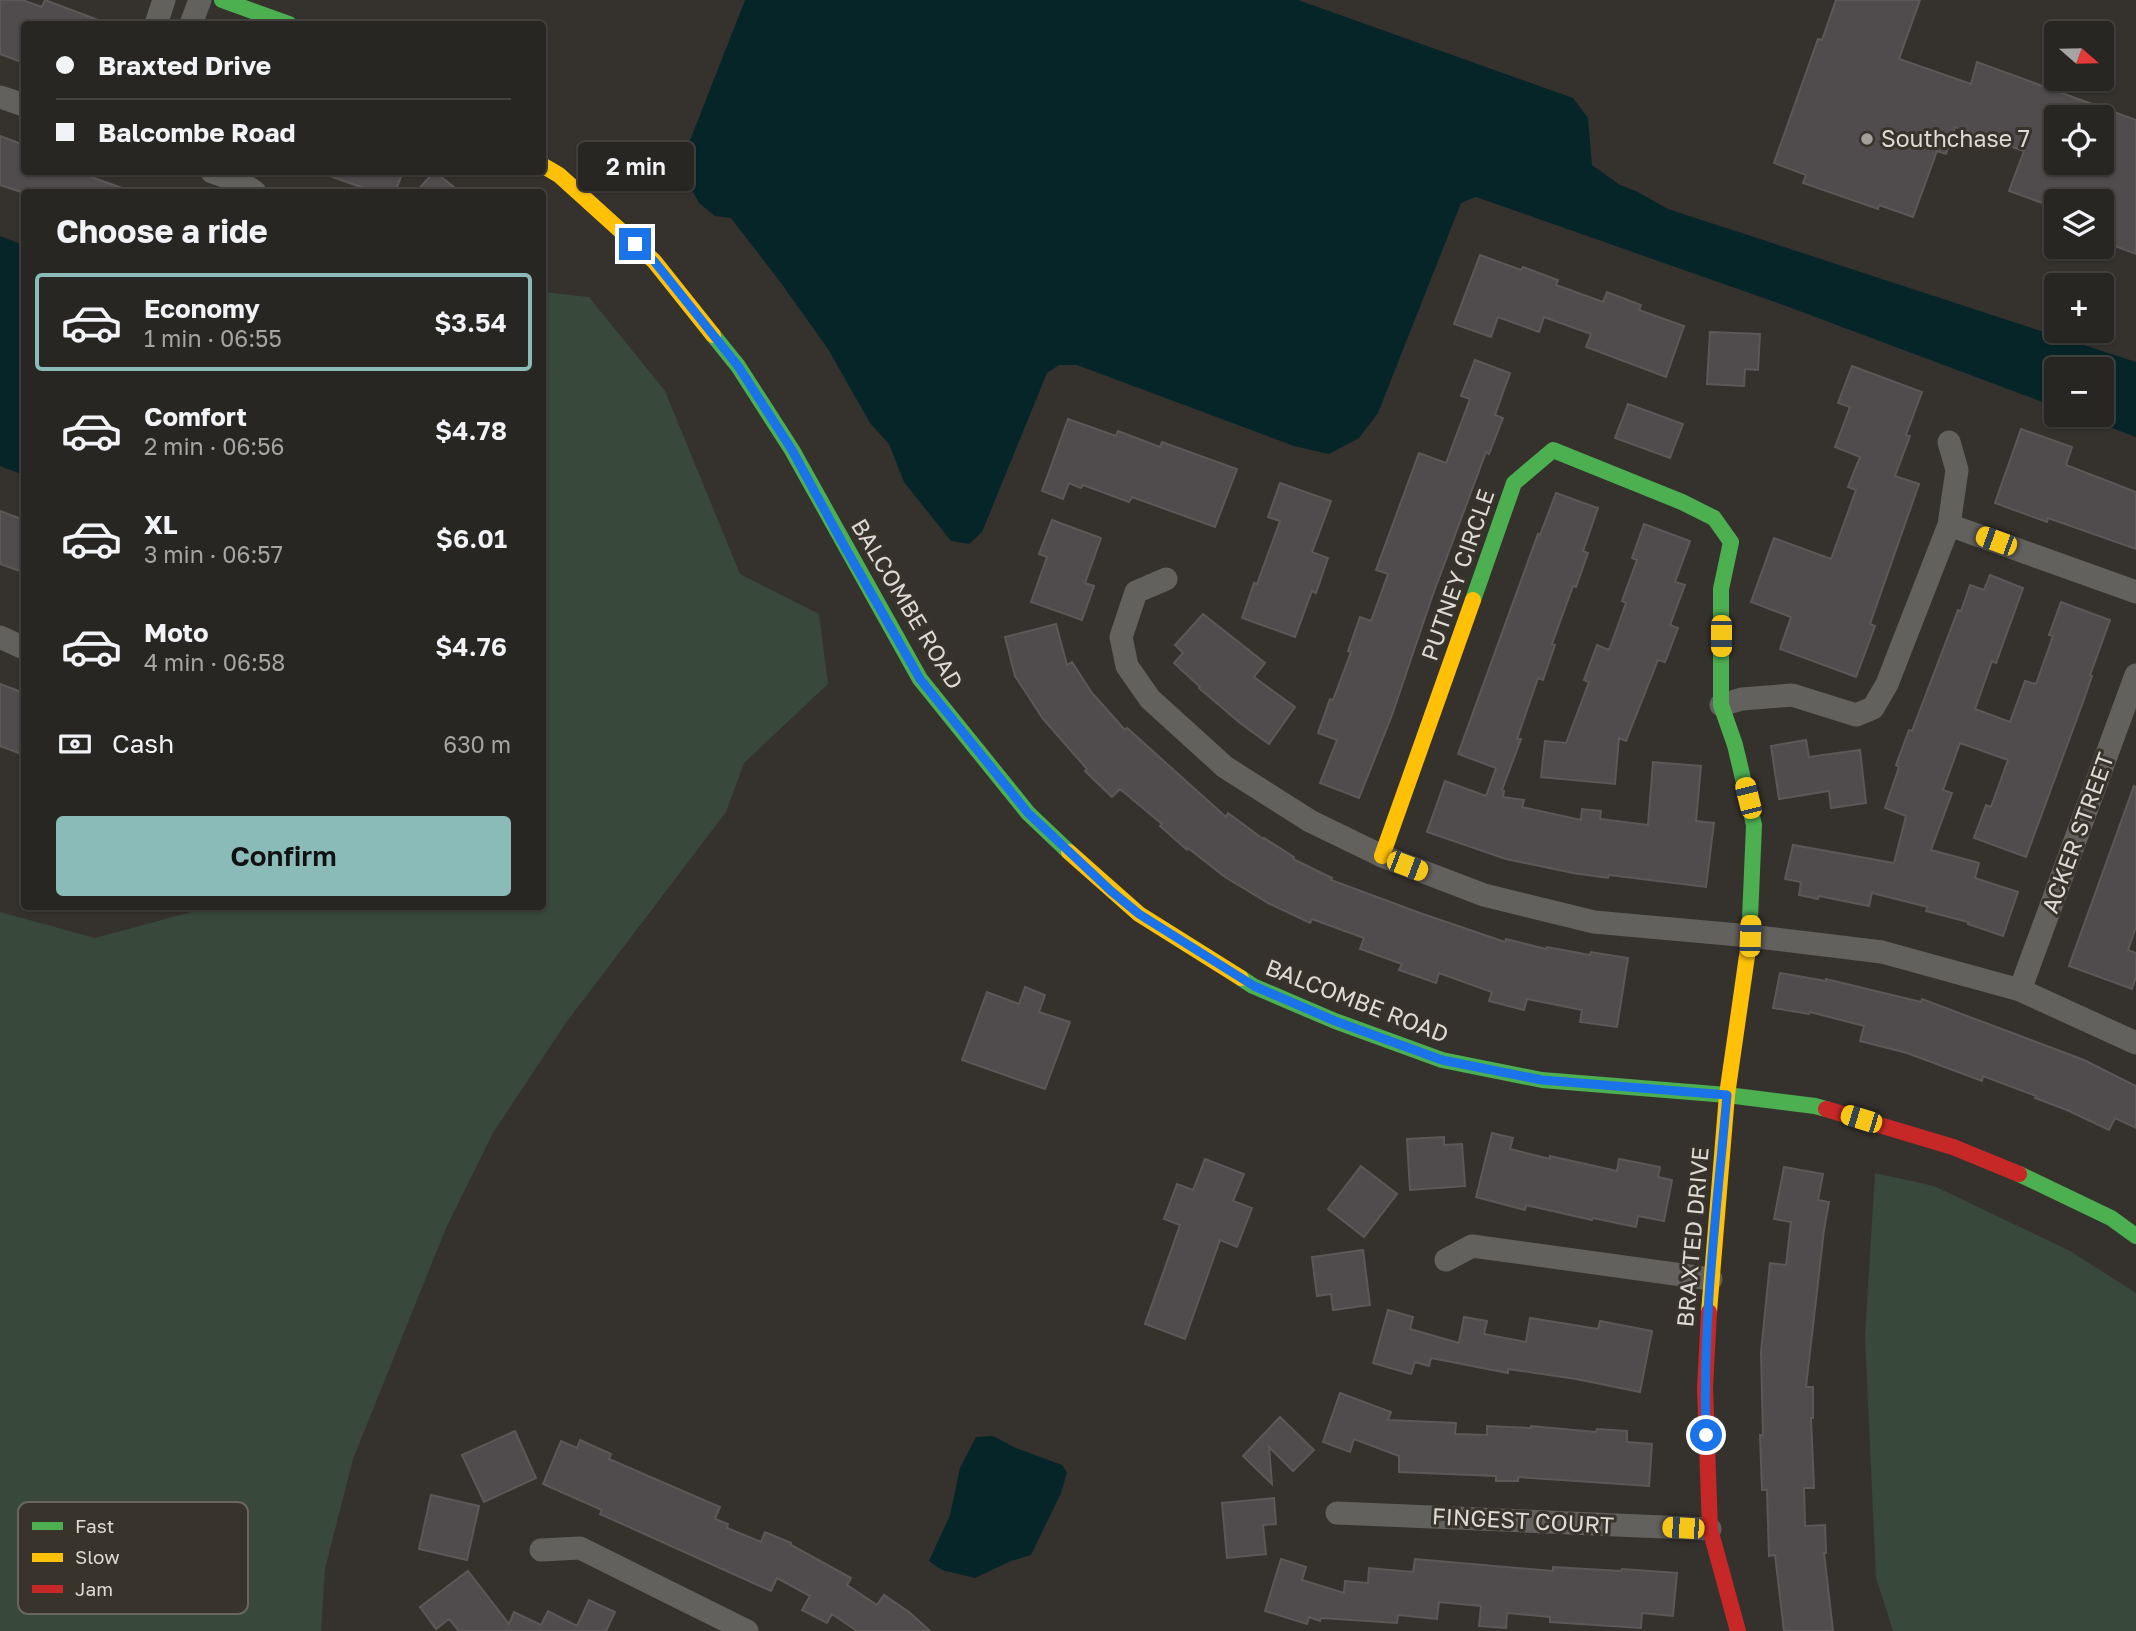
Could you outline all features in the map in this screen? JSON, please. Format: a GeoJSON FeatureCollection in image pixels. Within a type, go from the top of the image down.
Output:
{"type":"FeatureCollection","features":[{"type":"Feature","properties":{"kind":"street"},"geometry":{"type":"LineString","coordinates":[[157,21],[164,0]]}},
{"type":"Feature","properties":{"kind":"street"},"geometry":{"type":"LineString","coordinates":[[192,21],[200,0]]}},
{"type":"Feature","properties":{"kind":"street"},"geometry":{"type":"LineString","coordinates":[[222,0],[281,21]]}},
{"type":"Feature","properties":{"kind":"street"},"geometry":{"type":"LineString","coordinates":[[0,96],[21,104]]}},
{"type":"Feature","properties":{"kind":"street","name":"BALCOMBE ROAD"},"geometry":{"type":"LineString","coordinates":[[546,167],[559,175],[654,261],[738,366],[792,450],[920,679],[1028,813],[1130,906],[1254,986],[1335,1021],[1442,1060],[1542,1080],[1727,1095],[1815,1106],[1952,1147],[2031,1179],[2111,1218],[2136,1236]]}},
{"type":"Feature","properties":{"kind":"street"},"geometry":{"type":"LineString","coordinates":[[221,175],[241,182],[251,189]]}},
{"type":"Feature","properties":{"kind":"street"},"geometry":{"type":"LineString","coordinates":[[1721,705],[1742,699],[1792,695],[1856,715],[1873,708],[1887,684],[1949,524],[1957,470],[1949,442]]}},
{"type":"Feature","properties":{"kind":"street","name":"PUTNEY CIRCLE"},"geometry":{"type":"LineString","coordinates":[[1382,856],[1514,483],[1553,450],[1682,502],[1714,518],[1731,542],[1721,589],[1721,705],[1735,745],[1754,825],[1750,936],[1727,1095]]}},
{"type":"Feature","properties":{"kind":"street"},"geometry":{"type":"LineString","coordinates":[[1949,524],[2136,592]]}},
{"type":"Feature","properties":{"kind":"street"},"geometry":{"type":"LineString","coordinates":[[1166,579],[1136,592],[1122,637],[1127,666],[1150,699],[1225,767],[1311,821],[1382,856],[1484,895],[1594,922],[1750,936],[1882,952],[2020,990],[2136,1043]]}},
{"type":"Feature","properties":{"kind":"street"},"geometry":{"type":"LineString","coordinates":[[0,637],[21,647]]}},
{"type":"Feature","properties":{"kind":"street","name":"ACKER STREET"},"geometry":{"type":"LineString","coordinates":[[2020,990],[2136,676]]}},
{"type":"Feature","properties":{"kind":"street","name":"BRAXTED DRIVE"},"geometry":{"type":"LineString","coordinates":[[1727,1095],[1711,1279],[1705,1388],[1710,1529],[1738,1631]]}},
{"type":"Feature","properties":{"kind":"street"},"geometry":{"type":"LineString","coordinates":[[1446,1260],[1472,1246],[1711,1279]]}},
{"type":"Feature","properties":{"kind":"street","name":"FINGEST COURT"},"geometry":{"type":"LineString","coordinates":[[1337,1513],[1710,1529]]}},
{"type":"Feature","properties":{"kind":"street"},"geometry":{"type":"LineString","coordinates":[[541,1550],[580,1548],[747,1631]]}},
{"type":"Feature","properties":{"kind":"green space"},"geometry":{"type":"Polygon","coordinates":[[[546,292],[589,297],[665,391],[740,574],[819,614],[828,684],[744,763],[726,812],[565,1024],[493,1133],[446,1228],[353,1459],[325,1569],[321,1631],[0,1631],[0,912],[95,938],[199,910],[546,910],[546,292]]]}},
{"type":"Feature","properties":{"kind":"green space"},"geometry":{"type":"Polygon","coordinates":[[[1875,1173],[1934,1186],[2070,1251],[2136,1293],[2136,1631],[1893,1631],[1876,1578],[1865,1336],[1875,1173]]]}},
{"type":"Feature","properties":{"kind":"water"},"geometry":{"type":"Polygon","coordinates":[[[745,0],[1298,0],[1573,98],[1588,118],[1592,165],[1620,185],[1668,209],[2044,332],[2044,343],[2078,343],[2136,362],[2136,437],[2109,427],[2114,427],[2114,357],[2044,357],[2044,403],[1775,302],[1476,197],[1461,203],[1378,413],[1359,438],[1329,454],[1294,446],[1077,365],[1059,365],[1047,373],[982,532],[969,544],[951,541],[904,482],[889,444],[870,423],[828,349],[781,283],[731,218],[715,216],[699,203],[684,175],[689,143],[745,0]]]}},
{"type":"Feature","properties":{"kind":"water"},"geometry":{"type":"Polygon","coordinates":[[[0,236],[21,244],[21,474],[0,466],[0,236]]]}},
{"type":"Feature","properties":{"kind":"water"},"geometry":{"type":"Polygon","coordinates":[[[993,1436],[1016,1448],[1062,1465],[1067,1472],[1061,1493],[1031,1555],[975,1578],[942,1570],[929,1561],[950,1515],[960,1468],[976,1437],[993,1436]]]}},
{"type":"Feature","properties":{"kind":"building"},"geometry":{"type":"Polygon","coordinates":[[[0,0],[22,0],[42,7],[45,0],[101,21],[21,21],[21,62],[0,54],[0,0]]]}},
{"type":"Feature","properties":{"kind":"building"},"geometry":{"type":"Polygon","coordinates":[[[1836,0],[1920,0],[1899,59],[1971,84],[1977,62],[2044,86],[2044,91],[2056,91],[2095,105],[2044,105],[2044,175],[2114,175],[2114,112],[2136,120],[2136,254],[2114,246],[2114,189],[2044,189],[2044,204],[2009,191],[2024,151],[1955,127],[1946,154],[1937,151],[1913,217],[1879,205],[1878,209],[1803,183],[1806,175],[1774,163],[1818,39],[1822,40],[1836,0]]]}},
{"type":"Feature","properties":{"kind":"building"},"geometry":{"type":"Polygon","coordinates":[[[0,136],[21,144],[21,175],[86,175],[125,189],[21,189],[21,192],[0,185],[0,136]]]}},
{"type":"Feature","properties":{"kind":"building"},"geometry":{"type":"Polygon","coordinates":[[[327,175],[402,175],[396,189],[366,189],[327,175]]]}},
{"type":"Feature","properties":{"kind":"building"},"geometry":{"type":"Polygon","coordinates":[[[431,175],[439,175],[456,189],[419,189],[431,175]]]}},
{"type":"Feature","properties":{"kind":"building"},"geometry":{"type":"Polygon","coordinates":[[[1480,255],[1558,280],[1556,285],[1603,302],[1607,292],[1641,305],[1639,310],[1684,326],[1666,377],[1586,347],[1591,334],[1544,317],[1539,332],[1498,317],[1491,337],[1454,324],[1480,255]]]}},
{"type":"Feature","properties":{"kind":"building"},"geometry":{"type":"Polygon","coordinates":[[[1710,332],[1760,334],[1758,370],[1745,369],[1744,386],[1707,384],[1710,332]]]}},
{"type":"Feature","properties":{"kind":"building"},"geometry":{"type":"Polygon","coordinates":[[[1475,360],[1510,373],[1495,415],[1503,418],[1489,454],[1486,452],[1392,715],[1359,798],[1320,783],[1337,740],[1318,733],[1351,652],[1348,651],[1360,617],[1371,621],[1388,574],[1376,570],[1419,453],[1446,463],[1470,399],[1461,396],[1475,360]]]}},
{"type":"Feature","properties":{"kind":"building"},"geometry":{"type":"Polygon","coordinates":[[[1852,366],[1922,392],[1895,476],[1919,484],[1870,624],[1875,626],[1856,677],[1780,649],[1791,617],[1751,602],[1774,538],[1831,559],[1856,490],[1848,487],[1860,457],[1835,447],[1850,407],[1838,403],[1852,366]]]}},
{"type":"Feature","properties":{"kind":"building"},"geometry":{"type":"Polygon","coordinates":[[[1628,404],[1683,424],[1670,458],[1615,438],[1628,404]]]}},
{"type":"Feature","properties":{"kind":"building"},"geometry":{"type":"Polygon","coordinates":[[[1068,419],[1116,436],[1118,431],[1160,447],[1162,442],[1237,469],[1215,527],[1132,497],[1129,502],[1083,485],[1081,488],[1069,483],[1063,499],[1042,491],[1068,419]]]}},
{"type":"Feature","properties":{"kind":"building"},"geometry":{"type":"Polygon","coordinates":[[[2021,429],[2072,447],[2066,465],[2136,492],[2136,549],[2048,518],[2047,522],[1995,503],[2021,429]]]}},
{"type":"Feature","properties":{"kind":"building"},"geometry":{"type":"Polygon","coordinates":[[[1280,483],[1331,501],[1312,552],[1328,558],[1316,593],[1312,591],[1295,637],[1242,618],[1280,521],[1268,517],[1280,483]]]}},
{"type":"Feature","properties":{"kind":"building"},"geometry":{"type":"Polygon","coordinates":[[[1556,493],[1598,508],[1583,551],[1588,553],[1552,644],[1555,645],[1543,680],[1538,678],[1517,739],[1521,739],[1502,790],[1503,797],[1524,800],[1522,807],[1581,820],[1582,809],[1601,811],[1600,819],[1648,825],[1653,762],[1701,766],[1696,821],[1714,823],[1706,887],[1573,873],[1506,859],[1427,832],[1445,781],[1486,796],[1496,768],[1458,754],[1538,534],[1540,535],[1556,493]]]}},
{"type":"Feature","properties":{"kind":"building"},"geometry":{"type":"Polygon","coordinates":[[[0,511],[21,519],[21,568],[20,571],[0,564],[0,511]]]}},
{"type":"Feature","properties":{"kind":"building"},"geometry":{"type":"Polygon","coordinates":[[[1052,520],[1101,538],[1085,583],[1094,586],[1082,620],[1031,602],[1047,557],[1039,554],[1052,520]]]}},
{"type":"Feature","properties":{"kind":"building"},"geometry":{"type":"Polygon","coordinates":[[[1644,524],[1690,541],[1675,582],[1685,585],[1670,625],[1678,628],[1665,662],[1658,660],[1626,741],[1619,738],[1615,784],[1541,777],[1545,741],[1566,743],[1589,682],[1584,680],[1597,645],[1609,650],[1626,603],[1622,601],[1637,560],[1632,558],[1644,524]]]}},
{"type":"Feature","properties":{"kind":"building"},"geometry":{"type":"Polygon","coordinates":[[[1990,575],[2023,588],[1996,663],[1992,661],[1975,709],[2010,722],[2025,681],[2036,684],[2053,636],[2049,635],[2061,602],[2110,620],[2026,857],[1974,838],[1986,805],[1991,807],[2008,760],[1960,743],[1943,790],[1952,793],[1931,850],[1979,863],[1975,878],[2018,892],[2003,936],[1968,922],[1926,911],[1928,907],[1872,893],[1869,906],[1819,896],[1818,899],[1799,895],[1801,882],[1785,879],[1793,845],[1894,863],[1906,816],[1885,808],[1899,767],[1896,765],[1970,585],[1984,590],[1990,575]]]}},
{"type":"Feature","properties":{"kind":"building"},"geometry":{"type":"Polygon","coordinates":[[[1203,614],[1265,663],[1254,677],[1295,707],[1269,744],[1240,723],[1174,663],[1183,653],[1175,645],[1203,614]]]}},
{"type":"Feature","properties":{"kind":"building"},"geometry":{"type":"Polygon","coordinates":[[[1056,624],[1067,665],[1072,662],[1092,693],[1125,730],[1127,728],[1226,817],[1228,813],[1263,839],[1294,857],[1293,859],[1332,878],[1331,880],[1505,942],[1506,939],[1546,949],[1628,958],[1617,1027],[1580,1022],[1582,1010],[1527,999],[1524,1010],[1489,1001],[1492,992],[1439,973],[1436,983],[1399,970],[1402,964],[1360,949],[1364,938],[1312,919],[1310,923],[1270,904],[1225,877],[1188,848],[1187,850],[1160,826],[1162,824],[1120,789],[1112,797],[1085,771],[1087,769],[1043,719],[1015,676],[1005,637],[1056,624]]]}},
{"type":"Feature","properties":{"kind":"building"},"geometry":{"type":"Polygon","coordinates":[[[0,684],[21,692],[21,754],[0,746],[0,684]]]}},
{"type":"Feature","properties":{"kind":"building"},"geometry":{"type":"Polygon","coordinates":[[[1806,740],[1809,757],[1860,750],[1866,803],[1831,808],[1829,791],[1779,799],[1771,746],[1806,740]]]}},
{"type":"Feature","properties":{"kind":"building"},"geometry":{"type":"Polygon","coordinates":[[[2134,786],[2136,927],[2128,950],[2136,953],[2136,977],[2132,989],[2069,966],[2134,786]]]}},
{"type":"Feature","properties":{"kind":"building"},"geometry":{"type":"Polygon","coordinates":[[[1780,973],[1826,979],[1921,1002],[1922,999],[2084,1060],[2136,1086],[2136,1128],[2115,1118],[2109,1130],[2035,1098],[2036,1096],[1983,1076],[1982,1081],[1907,1053],[1860,1041],[1864,1026],[1810,1012],[1773,1008],[1780,973]]]}},
{"type":"Feature","properties":{"kind":"building"},"geometry":{"type":"Polygon","coordinates":[[[1025,987],[1045,995],[1039,1012],[1070,1022],[1045,1089],[962,1060],[987,992],[1019,1004],[1025,987]]]}},
{"type":"Feature","properties":{"kind":"building"},"geometry":{"type":"Polygon","coordinates":[[[1492,1133],[1513,1138],[1510,1149],[1550,1159],[1550,1156],[1617,1171],[1619,1159],[1660,1167],[1658,1177],[1672,1180],[1664,1221],[1638,1216],[1636,1227],[1526,1205],[1525,1210],[1476,1197],[1492,1133]]]}},
{"type":"Feature","properties":{"kind":"building"},"geometry":{"type":"Polygon","coordinates":[[[1444,1137],[1444,1145],[1462,1144],[1465,1186],[1410,1190],[1407,1139],[1444,1137]]]}},
{"type":"Feature","properties":{"kind":"building"},"geometry":{"type":"Polygon","coordinates":[[[1205,1159],[1244,1174],[1233,1201],[1252,1208],[1237,1247],[1220,1240],[1185,1339],[1145,1324],[1180,1225],[1164,1219],[1177,1184],[1193,1190],[1205,1159]]]}},
{"type":"Feature","properties":{"kind":"building"},"geometry":{"type":"Polygon","coordinates":[[[1361,1166],[1397,1194],[1364,1237],[1328,1209],[1361,1166]]]}},
{"type":"Feature","properties":{"kind":"building"},"geometry":{"type":"Polygon","coordinates":[[[1784,1167],[1823,1174],[1818,1200],[1829,1202],[1806,1387],[1813,1387],[1811,1418],[1814,1488],[1804,1488],[1805,1526],[1825,1525],[1824,1553],[1833,1631],[1784,1631],[1775,1555],[1769,1556],[1767,1490],[1762,1490],[1761,1352],[1770,1263],[1786,1265],[1791,1222],[1774,1219],[1784,1167]]]}},
{"type":"Feature","properties":{"kind":"building"},"geometry":{"type":"Polygon","coordinates":[[[1363,1250],[1370,1305],[1333,1310],[1331,1294],[1317,1296],[1312,1257],[1363,1250]]]}},
{"type":"Feature","properties":{"kind":"building"},"geometry":{"type":"Polygon","coordinates":[[[1388,1310],[1413,1317],[1410,1329],[1459,1343],[1464,1317],[1487,1321],[1484,1334],[1526,1342],[1530,1318],[1598,1329],[1600,1321],[1652,1331],[1640,1392],[1576,1379],[1508,1369],[1508,1373],[1431,1358],[1429,1366],[1415,1362],[1411,1374],[1373,1363],[1388,1310]]]}},
{"type":"Feature","properties":{"kind":"building"},"geometry":{"type":"Polygon","coordinates":[[[1340,1393],[1391,1412],[1388,1420],[1456,1423],[1455,1434],[1487,1435],[1487,1426],[1531,1426],[1596,1432],[1597,1429],[1627,1431],[1627,1442],[1652,1444],[1649,1486],[1518,1477],[1518,1481],[1496,1481],[1496,1476],[1399,1472],[1399,1456],[1354,1439],[1350,1452],[1323,1442],[1340,1393]]]}},
{"type":"Feature","properties":{"kind":"building"},"geometry":{"type":"Polygon","coordinates":[[[1280,1417],[1314,1450],[1293,1471],[1269,1447],[1272,1484],[1243,1456],[1280,1417]]]}},
{"type":"Feature","properties":{"kind":"building"},"geometry":{"type":"Polygon","coordinates":[[[515,1431],[536,1478],[484,1502],[462,1455],[515,1431]]]}},
{"type":"Feature","properties":{"kind":"building"},"geometry":{"type":"Polygon","coordinates":[[[580,1440],[611,1454],[609,1459],[720,1507],[715,1519],[728,1524],[727,1528],[761,1542],[765,1532],[791,1543],[851,1578],[847,1585],[877,1605],[884,1595],[930,1631],[857,1631],[832,1614],[827,1623],[802,1610],[810,1596],[777,1578],[771,1591],[600,1514],[602,1510],[543,1484],[561,1441],[577,1448],[580,1440]]]}},
{"type":"Feature","properties":{"kind":"building"},"geometry":{"type":"Polygon","coordinates":[[[431,1495],[479,1506],[467,1560],[419,1549],[431,1495]]]}},
{"type":"Feature","properties":{"kind":"building"},"geometry":{"type":"Polygon","coordinates":[[[1274,1498],[1276,1524],[1263,1525],[1266,1554],[1227,1558],[1222,1503],[1274,1498]]]}},
{"type":"Feature","properties":{"kind":"building"},"geometry":{"type":"Polygon","coordinates":[[[1281,1559],[1306,1567],[1302,1580],[1344,1593],[1345,1581],[1368,1583],[1369,1568],[1413,1572],[1415,1559],[1553,1571],[1553,1567],[1677,1573],[1673,1616],[1642,1613],[1641,1628],[1550,1622],[1550,1617],[1507,1613],[1506,1628],[1479,1626],[1481,1606],[1439,1602],[1437,1619],[1398,1615],[1397,1623],[1321,1618],[1320,1621],[1309,1617],[1307,1624],[1265,1611],[1281,1559]]]}},
{"type":"Feature","properties":{"kind":"building"},"geometry":{"type":"Polygon","coordinates":[[[468,1571],[509,1624],[514,1612],[541,1625],[548,1611],[577,1626],[589,1600],[615,1612],[606,1631],[459,1631],[449,1619],[436,1629],[420,1607],[468,1571]]]}},
{"type":"Feature","properties":{"kind":"traffic: fast"},"geometry":{"type":"LineString","coordinates":[[222,0],[281,21]]}},
{"type":"Feature","properties":{"kind":"traffic: fast"},"geometry":{"type":"LineString","coordinates":[[713,335],[738,366],[792,450],[920,679],[1028,813],[1069,852]]}},
{"type":"Feature","properties":{"kind":"traffic: fast"},"geometry":{"type":"LineString","coordinates":[[1473,600],[1514,483],[1553,450],[1682,502],[1714,518],[1731,542],[1721,589],[1721,705],[1735,745],[1754,825],[1749,942]]}},
{"type":"Feature","properties":{"kind":"traffic: fast"},"geometry":{"type":"LineString","coordinates":[[1241,978],[1253,986],[1335,1021],[1442,1060],[1542,1080],[1727,1095],[1826,1109]]}},
{"type":"Feature","properties":{"kind":"traffic: fast"},"geometry":{"type":"LineString","coordinates":[[2019,1174],[2111,1218],[2136,1236]]}},
{"type":"Feature","properties":{"kind":"traffic: slow"},"geometry":{"type":"LineString","coordinates":[[546,167],[559,175],[654,261],[713,335]]}},
{"type":"Feature","properties":{"kind":"traffic: slow"},"geometry":{"type":"LineString","coordinates":[[1382,856],[1473,600]]}},
{"type":"Feature","properties":{"kind":"traffic: slow"},"geometry":{"type":"LineString","coordinates":[[1069,852],[1139,914],[1241,978]]}},
{"type":"Feature","properties":{"kind":"traffic: slow"},"geometry":{"type":"LineString","coordinates":[[1709,1312],[1727,1095],[1749,942]]}},
{"type":"Feature","properties":{"kind":"traffic: jam"},"geometry":{"type":"LineString","coordinates":[[1826,1109],[1953,1147],[2019,1174]]}},
{"type":"Feature","properties":{"kind":"traffic: jam"},"geometry":{"type":"LineString","coordinates":[[1709,1312],[1705,1388],[1710,1529],[1738,1631]]}},
{"type":"Feature","properties":{"kind":"place","name":"Southchase 7"},"geometry":{"type":"Point","coordinates":[1867,139]}},
{"type":"Feature","properties":{"kind":"route"},"geometry":{"type":"LineString","coordinates":[[635,244],[654,261],[738,366],[792,450],[920,679],[1028,813],[1139,914],[1254,986],[1335,1021],[1442,1060],[1542,1080],[1727,1095],[1711,1279],[1705,1388],[1706,1435]]}}]}
